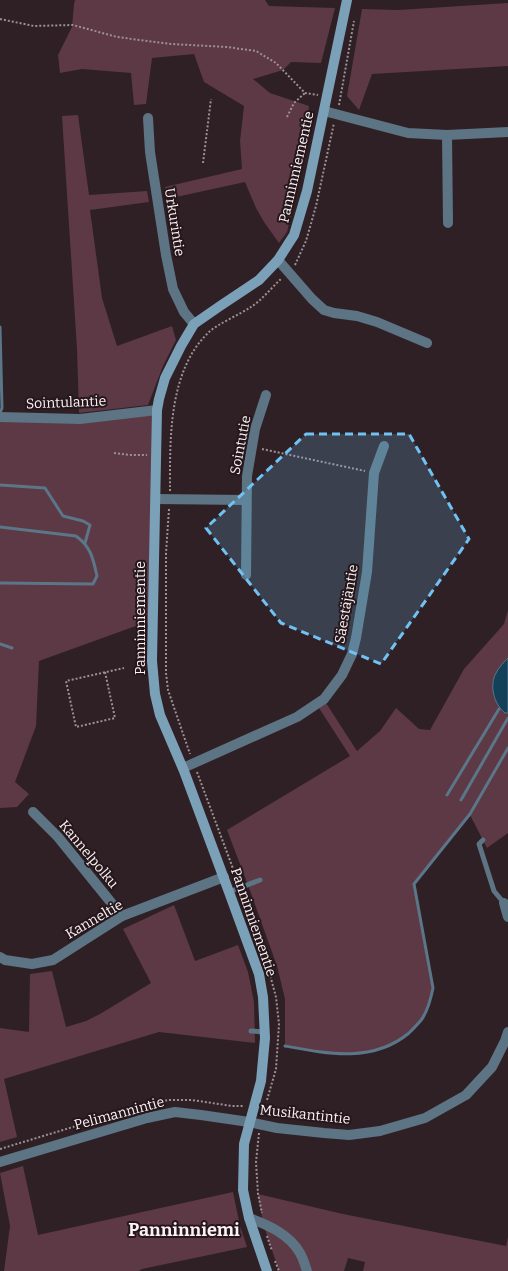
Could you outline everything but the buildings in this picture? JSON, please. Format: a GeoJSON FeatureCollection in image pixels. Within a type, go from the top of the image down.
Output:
{"type":"FeatureCollection","features":[{"type":"Feature","properties":{"kind":"street","name":"Panninniementie"},"geometry":{"type":"LineString","coordinates":[[267,1271],[248,1218],[243,1190],[244,1144],[261,1081],[265,1032],[264,1000],[259,974],[183,768],[160,715],[153,679],[157,410],[158,399],[165,378],[194,324],[259,280],[278,260],[294,235],[306,191],[347,0]]}},
{"type":"Feature","properties":{"kind":"street"},"geometry":{"type":"LineString","coordinates":[[324,111],[408,133],[447,136],[508,132]]}},
{"type":"Feature","properties":{"kind":"street","name":"Urkurintie"},"geometry":{"type":"LineString","coordinates":[[148,118],[150,152],[166,255],[173,289],[184,312],[194,324]]}},
{"type":"Feature","properties":{"kind":"street"},"geometry":{"type":"LineString","coordinates":[[447,136],[448,223]]}},
{"type":"Feature","properties":{"kind":"street"},"geometry":{"type":"LineString","coordinates":[[278,260],[312,299],[324,310],[357,316],[377,322],[427,343]]}},
{"type":"Feature","properties":{"kind":"street","name":"Sointutie"},"geometry":{"type":"LineString","coordinates":[[246,575],[247,476],[257,422],[266,396]]}},
{"type":"Feature","properties":{"kind":"street","name":"Sointulantie"},"geometry":{"type":"LineString","coordinates":[[0,417],[80,419],[157,410]]}},
{"type":"Feature","properties":{"kind":"street","name":"Säestäjäntie"},"geometry":{"type":"LineString","coordinates":[[183,768],[297,716],[324,699],[342,675],[352,654],[356,638],[366,579],[374,473],[384,446]]}},
{"type":"Feature","properties":{"kind":"street"},"geometry":{"type":"LineString","coordinates":[[156,499],[246,500]]}},
{"type":"Feature","properties":{"kind":"street","name":"Kannelpolku"},"geometry":{"type":"LineString","coordinates":[[33,812],[58,837],[122,916]]}},
{"type":"Feature","properties":{"kind":"street","name":"Kanneltie"},"geometry":{"type":"LineString","coordinates":[[0,958],[32,964],[53,960],[122,916],[224,877]]}},
{"type":"Feature","properties":{"kind":"street"},"geometry":{"type":"LineString","coordinates":[[504,903],[508,917]]}},
{"type":"Feature","properties":{"kind":"street","name":"Musikantintie"},"geometry":{"type":"LineString","coordinates":[[249,1122],[290,1130],[348,1134],[380,1132],[426,1118],[466,1095],[492,1067],[508,1032]]}},
{"type":"Feature","properties":{"kind":"street","name":"Pelimannintie"},"geometry":{"type":"LineString","coordinates":[[0,1162],[147,1118],[175,1112],[249,1122]]}},
{"type":"Feature","properties":{"kind":"street"},"geometry":{"type":"LineString","coordinates":[[248,1218],[263,1223],[289,1238],[300,1253],[307,1271]]}},
{"type":"Feature","properties":{"kind":"lane"},"geometry":{"type":"LineString","coordinates":[[483,840],[479,844],[494,891],[504,903]]}},
{"type":"Feature","properties":{"kind":"lane"},"geometry":{"type":"LineString","coordinates":[[229,892],[260,880]]}},
{"type":"Feature","properties":{"kind":"lane"},"geometry":{"type":"LineString","coordinates":[[251,1031],[265,1032]]}},
{"type":"Feature","properties":{"kind":"path"},"geometry":{"type":"LineString","coordinates":[[267,1102],[276,1069],[279,1024],[276,997],[264,953],[181,731],[168,690],[166,673],[166,553],[170,499],[171,428],[176,396],[185,366],[197,346],[210,331],[252,306],[296,264],[306,241],[316,206],[336,115],[350,44],[354,14]]}},
{"type":"Feature","properties":{"kind":"path"},"geometry":{"type":"LineString","coordinates":[[0,19],[34,26],[73,25],[117,37],[171,44],[227,47],[256,51],[276,63],[305,93],[327,96]]}},
{"type":"Feature","properties":{"kind":"path"},"geometry":{"type":"LineString","coordinates":[[287,117],[294,103],[305,93]]}},
{"type":"Feature","properties":{"kind":"path"},"geometry":{"type":"LineString","coordinates":[[203,163],[211,99]]}},
{"type":"Feature","properties":{"kind":"path"},"geometry":{"type":"LineString","coordinates":[[252,447],[374,473]]}},
{"type":"Feature","properties":{"kind":"path"},"geometry":{"type":"LineString","coordinates":[[114,453],[156,455]]}},
{"type":"Feature","properties":{"kind":"path"},"geometry":{"type":"LineString","coordinates":[[105,672],[115,718],[76,727],[66,681],[105,672],[124,668]]}},
{"type":"Feature","properties":{"kind":"path"},"geometry":{"type":"LineString","coordinates":[[260,1125],[256,1162],[258,1194],[263,1223],[279,1271]]}},
{"type":"Feature","properties":{"kind":"highlighted area"},"geometry":{"type":"Polygon","coordinates":[[[306,434],[409,434],[469,539],[381,664],[281,623],[206,528],[306,434]]]}},
{"type":"Feature","properties":{"kind":"shaded area"},"geometry":{"type":"Polygon","coordinates":[[[75,0],[265,0],[269,6],[335,8],[321,63],[291,62],[283,70],[253,79],[270,93],[309,106],[303,165],[287,232],[279,243],[256,208],[245,182],[167,199],[165,187],[242,169],[240,141],[244,106],[204,82],[194,54],[152,58],[146,104],[134,105],[131,73],[82,69],[60,73],[58,55],[72,27],[75,0]]]}},
{"type":"Feature","properties":{"kind":"shaded area"},"geometry":{"type":"Polygon","coordinates":[[[508,3],[508,66],[372,74],[359,110],[347,96],[362,9],[398,10],[508,3]]]}},
{"type":"Feature","properties":{"kind":"shaded area"},"geometry":{"type":"Polygon","coordinates":[[[78,115],[89,195],[147,191],[149,202],[90,210],[102,298],[117,346],[172,326],[176,340],[163,366],[148,405],[79,413],[77,349],[62,116],[78,115]]]}},
{"type":"Feature","properties":{"kind":"shaded area"},"geometry":{"type":"Polygon","coordinates":[[[157,410],[153,622],[133,627],[39,661],[36,726],[15,782],[29,794],[17,807],[0,808],[0,417],[80,419],[157,410]]]}},
{"type":"Feature","properties":{"kind":"shaded area"},"geometry":{"type":"Polygon","coordinates":[[[508,610],[508,833],[487,848],[470,815],[414,884],[433,988],[429,1004],[424,1015],[409,1033],[380,1049],[350,1054],[317,1052],[285,1046],[285,999],[277,966],[227,830],[350,756],[319,708],[326,703],[357,751],[380,731],[396,708],[419,729],[430,730],[464,669],[504,624],[508,610]]]}},
{"type":"Feature","properties":{"kind":"shaded area"},"geometry":{"type":"Polygon","coordinates":[[[174,905],[195,961],[238,945],[248,972],[254,1002],[255,1043],[159,1032],[4,1079],[17,1137],[0,1142],[0,1028],[29,1032],[30,974],[52,971],[66,1027],[86,1021],[151,983],[123,929],[174,905]]]}},
{"type":"Feature","properties":{"kind":"shaded area"},"geometry":{"type":"Polygon","coordinates":[[[23,1166],[38,1235],[233,1192],[240,1226],[247,1247],[142,1269],[139,1271],[4,1271],[10,1226],[0,1173],[23,1166]]]}},
{"type":"Feature","properties":{"kind":"shaded area"},"geometry":{"type":"Polygon","coordinates":[[[258,1194],[343,1214],[506,1246],[508,1237],[508,1271],[363,1271],[365,1262],[348,1258],[344,1271],[279,1271],[263,1223],[258,1194]]]}},
{"type":"Feature","properties":{"kind":"water"},"geometry":{"type":"Polygon","coordinates":[[[508,658],[508,713],[505,713],[495,700],[493,683],[497,671],[508,658]]]}},
{"type":"Feature","properties":{"kind":"waterway"},"geometry":{"type":"LineString","coordinates":[[0,327],[2,408],[0,413]]}},
{"type":"Feature","properties":{"kind":"waterway"},"geometry":{"type":"LineString","coordinates":[[0,485],[45,488],[63,516],[83,521],[90,525],[85,543]]}},
{"type":"Feature","properties":{"kind":"waterway"},"geometry":{"type":"LineString","coordinates":[[0,527],[76,536],[85,544],[91,553],[97,576],[93,584],[0,583]]}},
{"type":"Feature","properties":{"kind":"waterway"},"geometry":{"type":"LineString","coordinates":[[0,644],[12,648]]}},
{"type":"Feature","properties":{"kind":"waterway"},"geometry":{"type":"LineString","coordinates":[[447,795],[499,709]]}},
{"type":"Feature","properties":{"kind":"waterway"},"geometry":{"type":"LineString","coordinates":[[461,800],[508,718]]}},
{"type":"Feature","properties":{"kind":"waterway"},"geometry":{"type":"LineString","coordinates":[[285,1046],[317,1052],[350,1054],[365,1052],[380,1049],[395,1042],[409,1033],[422,1019],[428,1008],[433,988],[414,884],[470,814],[508,748]]}},
{"type":"Feature","properties":{"kind":"district","name":"Panninniemi"},"geometry":{"type":"Point","coordinates":[184,1230]}}]}
